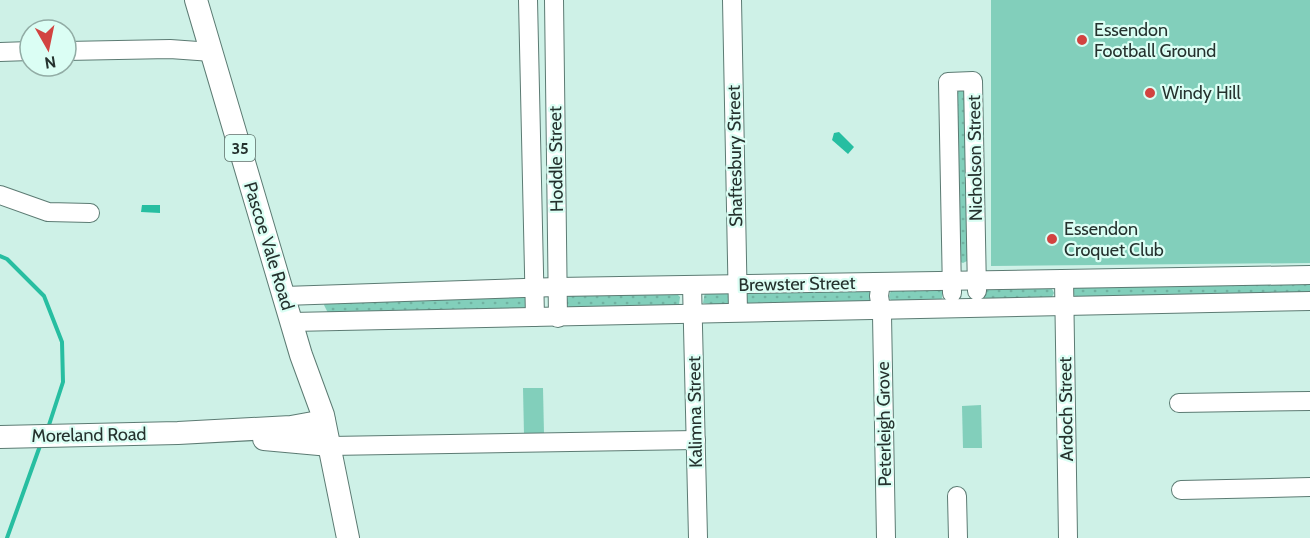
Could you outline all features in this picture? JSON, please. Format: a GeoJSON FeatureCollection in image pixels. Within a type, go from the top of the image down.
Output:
{"type":"FeatureCollection","features":[{"type":"Feature","properties":{"kind":"main road","name":"Pascoe Vale Road"},"geometry":{"type":"LineString","coordinates":[[196,0],[301,355],[348,538]]}},
{"type":"Feature","properties":{"kind":"main road","name":"Moreland Road"},"geometry":{"type":"LineString","coordinates":[[6,437],[178,433],[323,436]]}},
{"type":"Feature","properties":{"kind":"main road","name":"Pascoe Vale Road"},"geometry":{"type":"LineString","coordinates":[[323,436],[340,538]]}},
{"type":"Feature","properties":{"kind":"street","name":"Hoddle Street"},"geometry":{"type":"LineString","coordinates":[[528,0],[535,317]]}},
{"type":"Feature","properties":{"kind":"street","name":"Hoddle Street"},"geometry":{"type":"LineString","coordinates":[[554,0],[558,318]]}},
{"type":"Feature","properties":{"kind":"street","name":"Shaftesbury Street"},"geometry":{"type":"LineString","coordinates":[[732,0],[738,312]]}},
{"type":"Feature","properties":{"kind":"street"},"geometry":{"type":"LineString","coordinates":[[78,51],[210,46]]}},
{"type":"Feature","properties":{"kind":"street"},"geometry":{"type":"LineString","coordinates":[[0,52],[18,51]]}},
{"type":"Feature","properties":{"kind":"street","name":"Nicholson Street"},"geometry":{"type":"LineString","coordinates":[[952,307],[948,82],[973,81],[978,307]]}},
{"type":"Feature","properties":{"kind":"street"},"geometry":{"type":"LineString","coordinates":[[530,84],[555,85]]}},
{"type":"Feature","properties":{"kind":"street"},"geometry":{"type":"LineString","coordinates":[[0,195],[48,212],[90,213]]}},
{"type":"Feature","properties":{"kind":"street","name":"Brewster Street"},"geometry":{"type":"LineString","coordinates":[[284,296],[557,287],[1310,275]]}},
{"type":"Feature","properties":{"kind":"street","name":"Ardoch Street"},"geometry":{"type":"LineString","coordinates":[[1064,279],[1068,538]]}},
{"type":"Feature","properties":{"kind":"street","name":"Peterleigh Grove"},"geometry":{"type":"LineString","coordinates":[[881,282],[879,296],[882,309],[886,538]]}},
{"type":"Feature","properties":{"kind":"street","name":"Kalimna Street"},"geometry":{"type":"LineString","coordinates":[[692,285],[698,538]]}},
{"type":"Feature","properties":{"kind":"street","name":"Brewster Street"},"geometry":{"type":"LineString","coordinates":[[291,322],[1310,301]]}},
{"type":"Feature","properties":{"kind":"street"},"geometry":{"type":"LineString","coordinates":[[1179,403],[1310,401]]}},
{"type":"Feature","properties":{"kind":"street"},"geometry":{"type":"LineString","coordinates":[[323,436],[696,440]]}},
{"type":"Feature","properties":{"kind":"street"},"geometry":{"type":"LineString","coordinates":[[1181,490],[1310,487]]}},
{"type":"Feature","properties":{"kind":"street"},"geometry":{"type":"LineString","coordinates":[[957,496],[958,538]]}},
{"type":"Feature","properties":{"kind":"shaded area","name":"Windy Hill"},"geometry":{"type":"Polygon","coordinates":[[[991,0],[1310,0],[1310,263],[991,266],[991,0]]]}},
{"type":"Feature","properties":{"kind":"shaded area"},"geometry":{"type":"Polygon","coordinates":[[[957,88],[965,88],[969,260],[963,263],[958,261],[957,88]]]}},
{"type":"Feature","properties":{"kind":"shaded area"},"geometry":{"type":"Polygon","coordinates":[[[839,132],[854,147],[848,154],[832,140],[834,133],[839,132]]]}},
{"type":"Feature","properties":{"kind":"shaded area"},"geometry":{"type":"Polygon","coordinates":[[[142,205],[160,205],[160,213],[141,212],[142,205]]]}},
{"type":"Feature","properties":{"kind":"shaded area"},"geometry":{"type":"Polygon","coordinates":[[[1310,281],[1310,296],[1075,298],[1073,291],[1074,287],[1310,281]]]}},
{"type":"Feature","properties":{"kind":"shaded area"},"geometry":{"type":"Polygon","coordinates":[[[1051,287],[1054,293],[1051,299],[984,300],[982,297],[985,288],[1051,287]]]}},
{"type":"Feature","properties":{"kind":"shaded area"},"geometry":{"type":"Polygon","coordinates":[[[940,288],[943,293],[941,301],[892,302],[889,297],[891,290],[940,288]]]}},
{"type":"Feature","properties":{"kind":"shaded area"},"geometry":{"type":"Polygon","coordinates":[[[872,290],[872,302],[746,303],[746,292],[872,290]]]}},
{"type":"Feature","properties":{"kind":"shaded area"},"geometry":{"type":"Polygon","coordinates":[[[723,291],[730,295],[730,302],[726,306],[703,303],[705,292],[723,291]]]}},
{"type":"Feature","properties":{"kind":"shaded area"},"geometry":{"type":"Polygon","coordinates":[[[676,293],[680,297],[679,305],[569,308],[566,301],[569,295],[676,293]]]}},
{"type":"Feature","properties":{"kind":"shaded area"},"geometry":{"type":"Polygon","coordinates":[[[522,296],[527,300],[525,309],[328,313],[324,305],[325,303],[522,296]]]}},
{"type":"Feature","properties":{"kind":"shaded area"},"geometry":{"type":"Polygon","coordinates":[[[523,388],[543,388],[544,434],[524,435],[523,388]]]}},
{"type":"Feature","properties":{"kind":"shaded area"},"geometry":{"type":"Polygon","coordinates":[[[981,405],[982,448],[963,448],[962,406],[981,405]]]}},
{"type":"Feature","properties":{"kind":"waterway"},"geometry":{"type":"LineString","coordinates":[[0,256],[7,259],[44,296],[62,342],[63,382],[48,428]]}},
{"type":"Feature","properties":{"kind":"waterway"},"geometry":{"type":"LineString","coordinates":[[7,538],[41,443]]}},
{"type":"Feature","properties":{"kind":"place","name":"Essendon Football Ground"},"geometry":{"type":"Point","coordinates":[1082,40]}},
{"type":"Feature","properties":{"kind":"place","name":"Windy Hill"},"geometry":{"type":"Point","coordinates":[1150,93]}},
{"type":"Feature","properties":{"kind":"place","name":"Essendon Croquet Club"},"geometry":{"type":"Point","coordinates":[1052,239]}}]}
